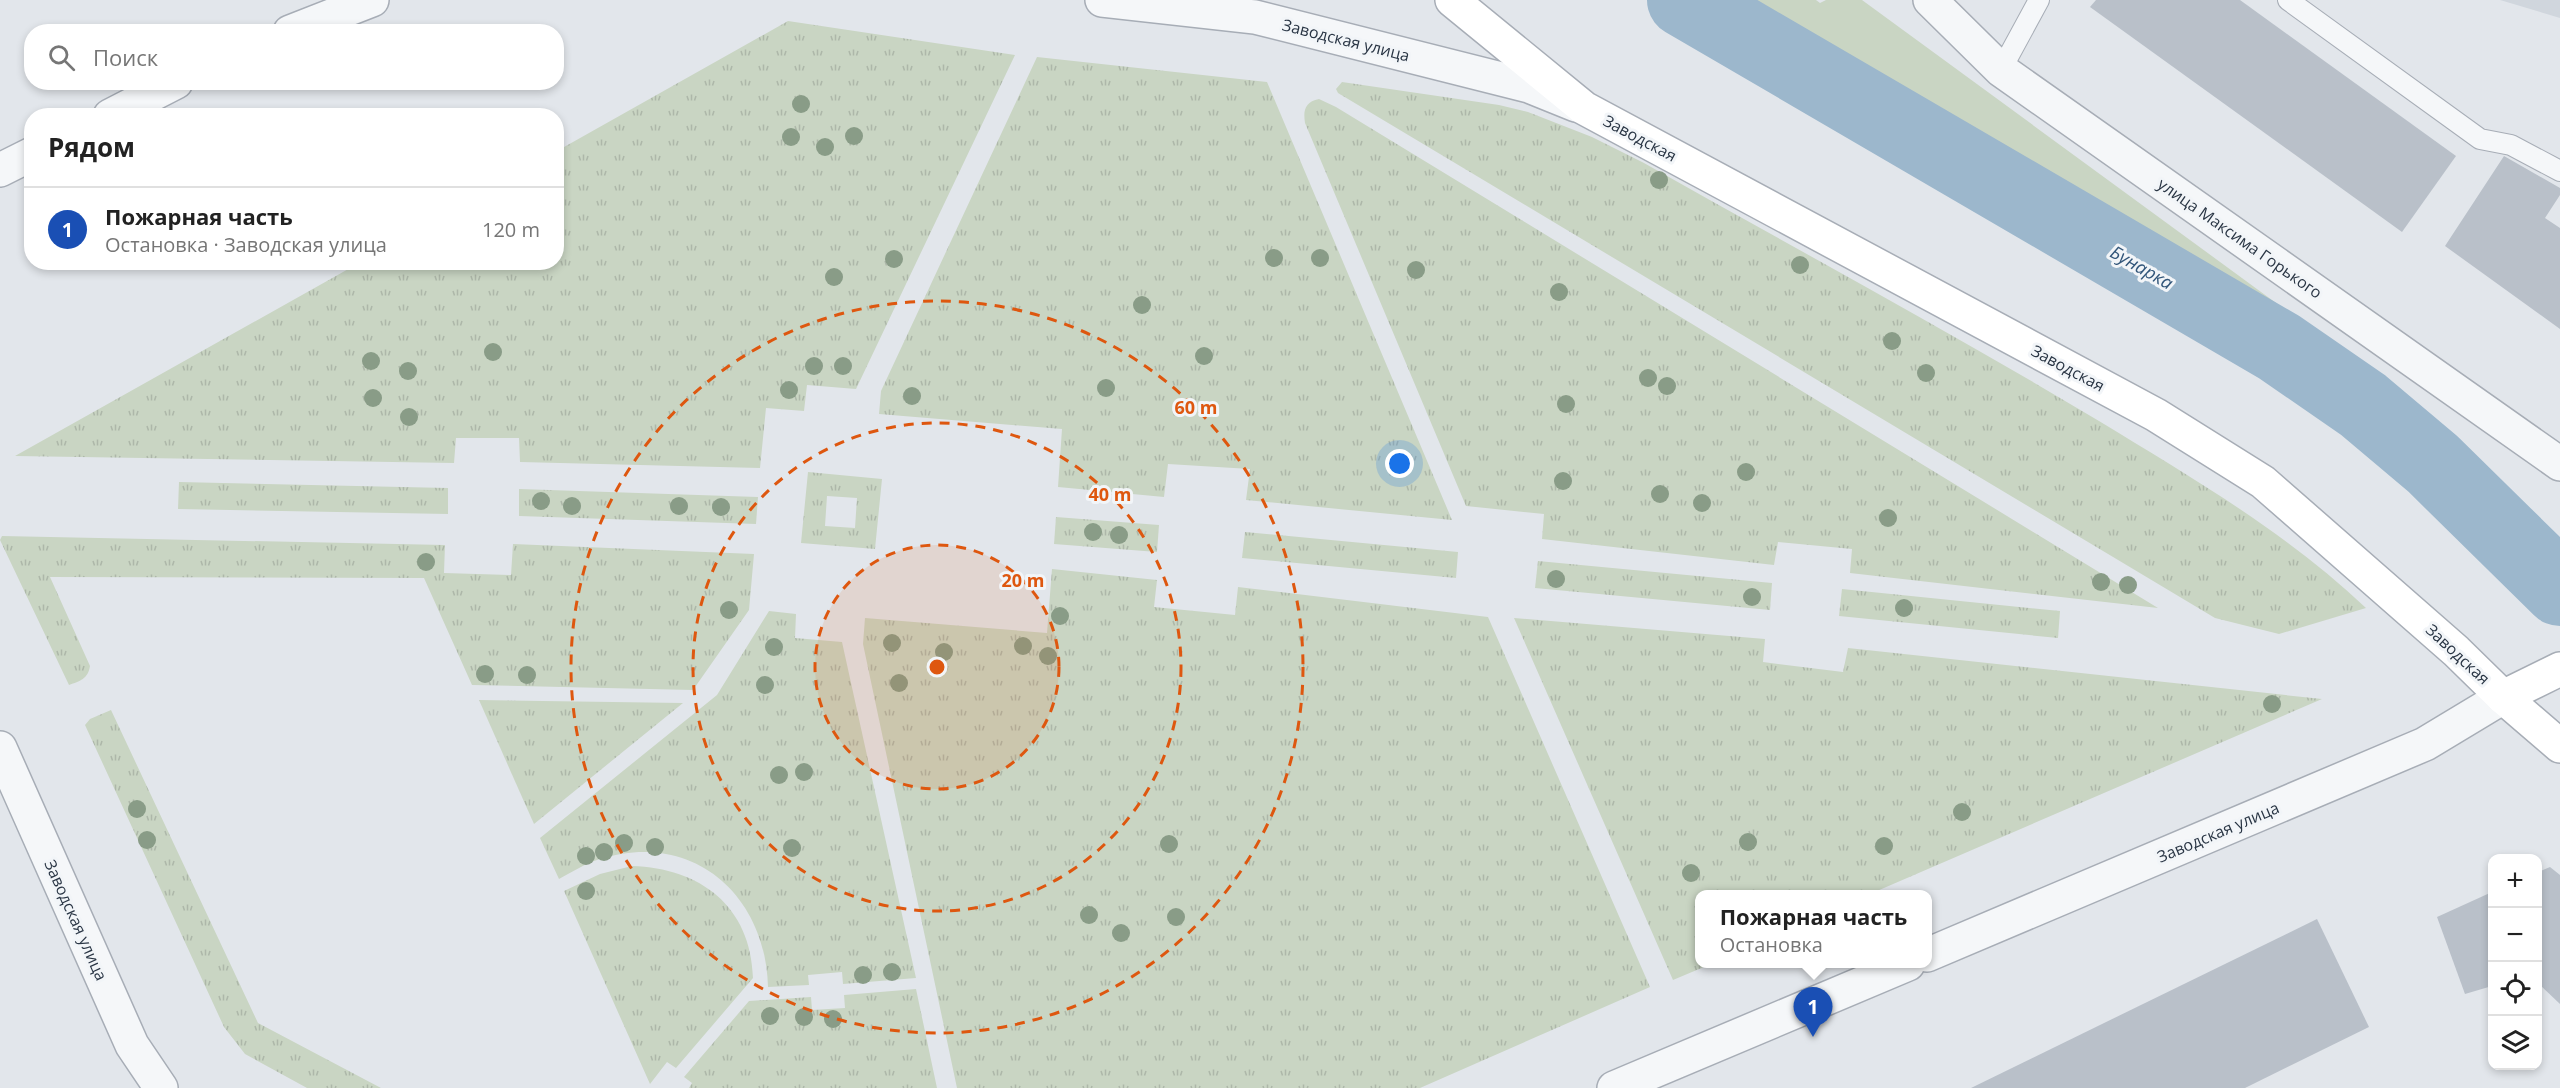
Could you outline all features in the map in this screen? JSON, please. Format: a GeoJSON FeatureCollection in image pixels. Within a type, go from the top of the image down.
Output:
{"type":"FeatureCollection","features":[{"type":"Feature","properties":{"kind":"main road"},"geometry":{"type":"LineString","coordinates":[[1435,0],[1504,43]]}},
{"type":"Feature","properties":{"kind":"main road"},"geometry":{"type":"LineString","coordinates":[[1452,0],[1504,43]]}},
{"type":"Feature","properties":{"kind":"main road"},"geometry":{"type":"LineString","coordinates":[[1461,0],[1504,43]]}},
{"type":"Feature","properties":{"kind":"main road"},"geometry":{"type":"LineString","coordinates":[[1470,0],[1504,43]]}},
{"type":"Feature","properties":{"kind":"main road","name":"Заводская"},"geometry":{"type":"LineString","coordinates":[[1504,43],[1584,108],[2156,415],[2263,482],[2456,651],[2503,697],[2560,746]]}},
{"type":"Feature","properties":{"kind":"main road"},"geometry":{"type":"LineString","coordinates":[[2503,697],[2557,671]]}},
{"type":"Feature","properties":{"kind":"street"},"geometry":{"type":"LineString","coordinates":[[310,24],[372,0]]}},
{"type":"Feature","properties":{"kind":"street","name":"Заводская улица"},"geometry":{"type":"LineString","coordinates":[[1102,0],[1255,17],[1529,86],[1584,108]]}},
{"type":"Feature","properties":{"kind":"street","name":"улица Максима Горького"},"geometry":{"type":"LineString","coordinates":[[1930,0],[2001,70],[2560,464]]}},
{"type":"Feature","properties":{"kind":"street"},"geometry":{"type":"LineString","coordinates":[[126,108],[160,90]]}},
{"type":"Feature","properties":{"kind":"street"},"geometry":{"type":"LineString","coordinates":[[0,170],[24,158]]}},
{"type":"Feature","properties":{"kind":"street","name":"Заводская улица"},"geometry":{"type":"LineString","coordinates":[[1932,953],[2426,744],[2503,697]]}},
{"type":"Feature","properties":{"kind":"street","name":"Заводская улица"},"geometry":{"type":"LineString","coordinates":[[0,748],[132,1045],[161,1088]]}},
{"type":"Feature","properties":{"kind":"street"},"geometry":{"type":"LineString","coordinates":[[1614,1088],[1896,968]]}},
{"type":"Feature","properties":{"kind":"lane"},"geometry":{"type":"LineString","coordinates":[[2001,70],[2039,0]]}},
{"type":"Feature","properties":{"kind":"lane"},"geometry":{"type":"LineString","coordinates":[[2288,0],[2480,139],[2511,145],[2560,171]]}},
{"type":"Feature","properties":{"kind":"shaded area"},"geometry":{"type":"Polygon","coordinates":[[[2500,0],[2560,0],[2560,18],[2500,0]]]}},
{"type":"Feature","properties":{"kind":"green space"},"geometry":{"type":"Polygon","coordinates":[[[1691,0],[1816,0],[1820,3],[1826,0],[1862,0],[2354,360],[2349,369],[2089,218],[1866,101],[1691,0]]]}},
{"type":"Feature","properties":{"kind":"green space"},"geometry":{"type":"Polygon","coordinates":[[[788,21],[1015,55],[856,389],[807,385],[804,411],[766,408],[760,468],[520,462],[519,438],[456,438],[454,463],[15,456],[347,270],[564,270],[564,147],[788,21]]]}},
{"type":"Feature","properties":{"kind":"green space"},"geometry":{"type":"Polygon","coordinates":[[[1037,57],[1267,82],[1452,520],[1246,500],[1250,469],[1168,464],[1164,497],[1058,487],[1062,429],[879,414],[881,391],[1037,57]]]}},
{"type":"Feature","properties":{"kind":"green space"},"geometry":{"type":"Polygon","coordinates":[[[1342,82],[1499,105],[1528,112],[1592,137],[1644,163],[1986,355],[2168,463],[2237,507],[2304,555],[2366,608],[2279,634],[2215,618],[1338,93],[1336,89],[1342,82]]]}},
{"type":"Feature","properties":{"kind":"green space"},"geometry":{"type":"Polygon","coordinates":[[[1319,99],[1336,107],[2158,608],[1850,573],[1852,549],[1778,542],[1774,565],[1542,539],[1544,514],[1466,506],[1305,123],[1306,107],[1319,99]]]}},
{"type":"Feature","properties":{"kind":"green space"},"geometry":{"type":"Polygon","coordinates":[[[808,472],[882,479],[875,549],[801,543],[808,472]],[[827,496],[825,526],[855,528],[857,498],[827,496]]]}},
{"type":"Feature","properties":{"kind":"green space"},"geometry":{"type":"Polygon","coordinates":[[[179,482],[448,488],[448,514],[178,509],[179,482]]]}},
{"type":"Feature","properties":{"kind":"green space"},"geometry":{"type":"Polygon","coordinates":[[[519,489],[758,497],[756,524],[519,516],[519,489]]]}},
{"type":"Feature","properties":{"kind":"green space"},"geometry":{"type":"Polygon","coordinates":[[[1056,517],[1159,525],[1157,552],[1054,544],[1056,517]]]}},
{"type":"Feature","properties":{"kind":"green space"},"geometry":{"type":"Polygon","coordinates":[[[1245,532],[1458,552],[1456,578],[1242,558],[1245,532]]]}},
{"type":"Feature","properties":{"kind":"green space"},"geometry":{"type":"Polygon","coordinates":[[[2,536],[445,545],[444,573],[511,575],[513,544],[754,554],[749,610],[693,690],[472,685],[424,578],[50,577],[90,666],[85,677],[69,685],[0,540],[2,536]]]}},
{"type":"Feature","properties":{"kind":"green space"},"geometry":{"type":"Polygon","coordinates":[[[1538,561],[1772,583],[1770,610],[1535,588],[1538,561]]]}},
{"type":"Feature","properties":{"kind":"green space"},"geometry":{"type":"Polygon","coordinates":[[[1052,569],[1157,580],[1154,607],[1235,615],[1238,587],[1488,617],[1650,987],[1420,1088],[957,1088],[863,644],[865,618],[1047,633],[1052,569]]]}},
{"type":"Feature","properties":{"kind":"green space"},"geometry":{"type":"Polygon","coordinates":[[[1842,589],[2060,611],[2058,638],[1839,616],[1842,589]]]}},
{"type":"Feature","properties":{"kind":"green space"},"geometry":{"type":"Polygon","coordinates":[[[769,611],[796,614],[795,638],[842,642],[916,978],[843,984],[842,972],[808,975],[809,985],[768,987],[764,954],[754,924],[738,898],[718,878],[693,862],[665,854],[634,852],[600,859],[559,879],[540,838],[717,695],[769,611]]]}},
{"type":"Feature","properties":{"kind":"green space"},"geometry":{"type":"Polygon","coordinates":[[[1514,618],[1765,639],[1763,662],[1843,672],[1848,648],[2322,699],[1879,890],[1695,890],[1695,968],[1702,968],[1673,980],[1514,618]]]}},
{"type":"Feature","properties":{"kind":"green space"},"geometry":{"type":"Polygon","coordinates":[[[479,700],[683,703],[534,824],[479,700]]]}},
{"type":"Feature","properties":{"kind":"green space"},"geometry":{"type":"Polygon","coordinates":[[[111,710],[258,1023],[381,1088],[307,1088],[245,1054],[224,1027],[85,725],[90,719],[111,710]]]}},
{"type":"Feature","properties":{"kind":"green space"},"geometry":{"type":"Polygon","coordinates":[[[632,866],[657,868],[679,874],[700,883],[717,896],[732,911],[743,930],[750,953],[753,978],[676,1068],[667,1062],[650,1084],[564,891],[600,874],[632,866]]]}},
{"type":"Feature","properties":{"kind":"green space"},"geometry":{"type":"Polygon","coordinates":[[[916,989],[937,1088],[689,1088],[692,1083],[684,1077],[749,1001],[811,997],[812,1010],[845,1008],[844,995],[916,989]]]}},
{"type":"Feature","properties":{"kind":"building"},"geometry":{"type":"Polygon","coordinates":[[[2096,0],[2240,0],[2456,156],[2402,232],[2090,7],[2096,0]]]}},
{"type":"Feature","properties":{"kind":"building"},"geometry":{"type":"Polygon","coordinates":[[[2504,156],[2560,188],[2560,195],[2545,218],[2560,228],[2560,329],[2445,246],[2504,156]]]}},
{"type":"Feature","properties":{"kind":"building"},"geometry":{"type":"Polygon","coordinates":[[[2550,867],[2560,875],[2560,1004],[2542,987],[2542,870],[2550,867]]]}},
{"type":"Feature","properties":{"kind":"building"},"geometry":{"type":"Polygon","coordinates":[[[2488,894],[2488,987],[2465,994],[2437,917],[2488,894]]]}},
{"type":"Feature","properties":{"kind":"building"},"geometry":{"type":"Polygon","coordinates":[[[2317,919],[2369,1027],[2245,1088],[1971,1088],[2317,919]]]}},
{"type":"Feature","properties":{"kind":"waterway","name":"Бунарка"},"geometry":{"type":"LineString","coordinates":[[1684,0],[2279,347],[2363,405],[2433,464],[2560,589]]}},
{"type":"Feature","properties":{"kind":"place","name":"Пожарная часть"},"geometry":{"type":"Point","coordinates":[1813,1037]}}]}
